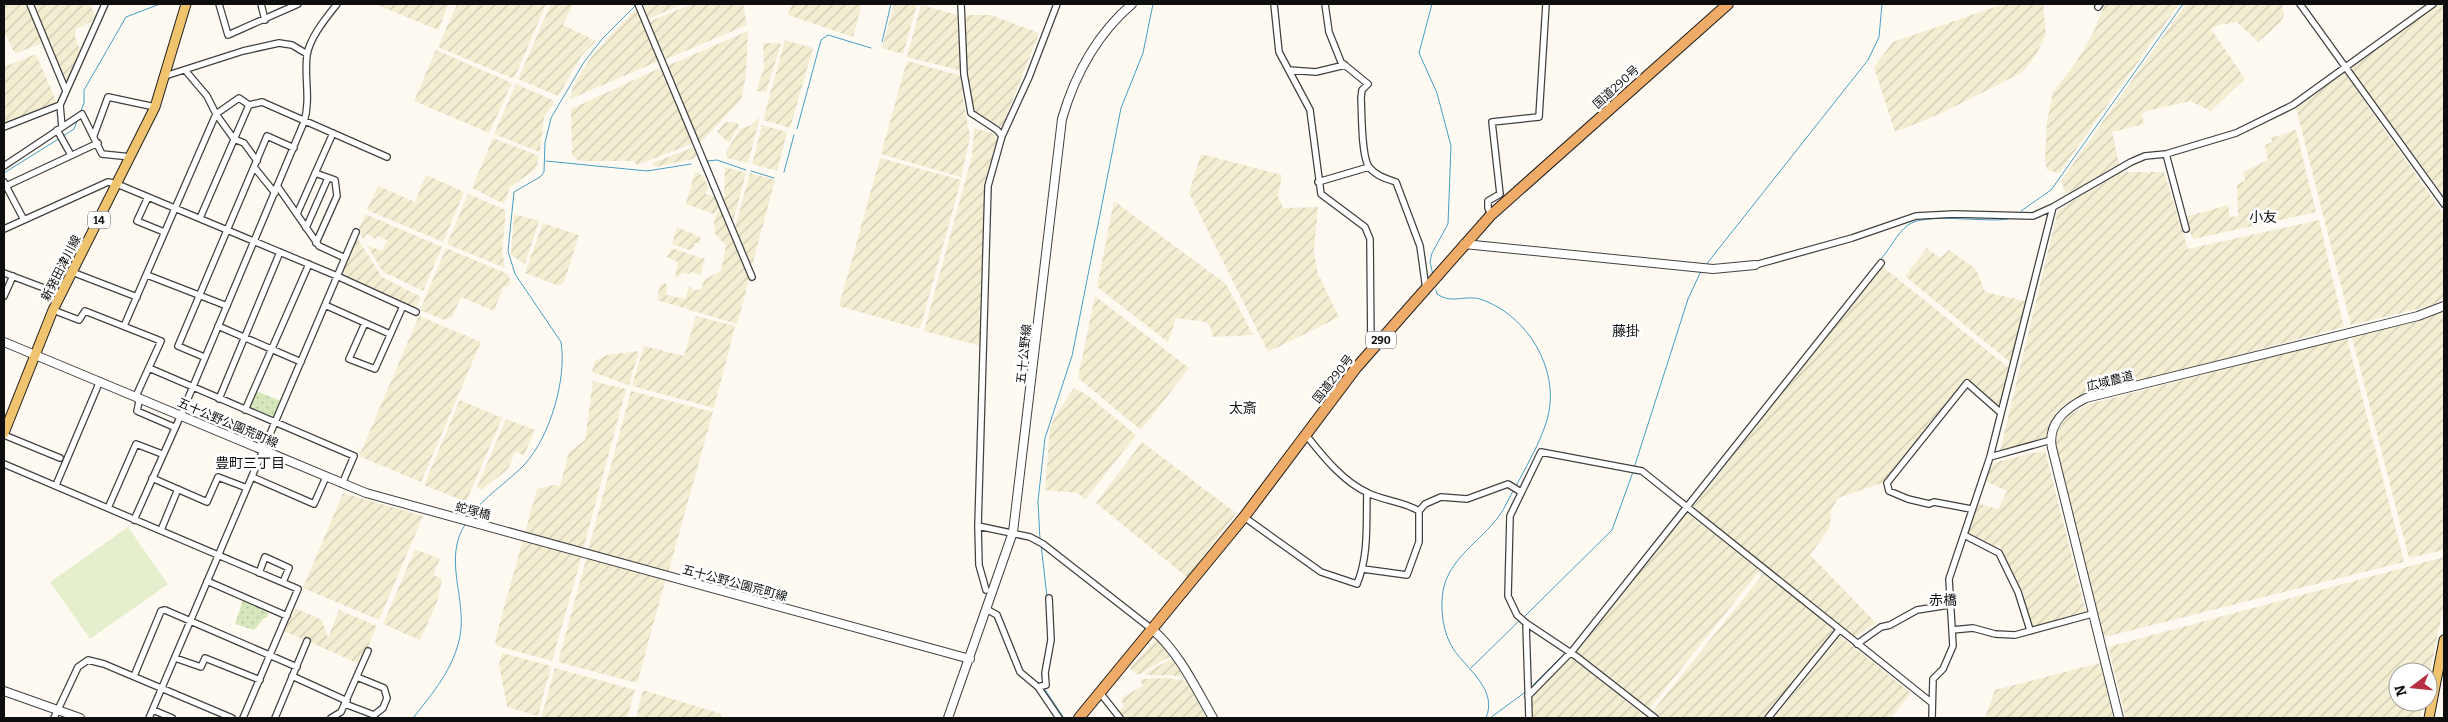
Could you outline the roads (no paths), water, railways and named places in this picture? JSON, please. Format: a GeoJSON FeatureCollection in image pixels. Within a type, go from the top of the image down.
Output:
{"type":"FeatureCollection","features":[{"type":"Feature","properties":{"kind":"highway","name":"国道290号"},"geometry":{"type":"LineString","coordinates":[[1078,718],[1101,694],[1244,517],[1356,368],[1491,214],[1728,4]]}},
{"type":"Feature","properties":{"kind":"main road","name":"新発田津川線"},"geometry":{"type":"LineString","coordinates":[[4,434],[34,353],[60,294],[155,107],[186,4]]}},
{"type":"Feature","properties":{"kind":"main road"},"geometry":{"type":"LineString","coordinates":[[2429,718],[2444,640]]}},
{"type":"Feature","properties":{"kind":"street"},"geometry":{"type":"LineString","coordinates":[[30,4],[66,90]]}},
{"type":"Feature","properties":{"kind":"street"},"geometry":{"type":"LineString","coordinates":[[71,155],[60,129],[60,105],[105,4]]}},
{"type":"Feature","properties":{"kind":"street"},"geometry":{"type":"LineString","coordinates":[[219,4],[228,35],[298,4]]}},
{"type":"Feature","properties":{"kind":"street"},"geometry":{"type":"LineString","coordinates":[[261,4],[265,20]]}},
{"type":"Feature","properties":{"kind":"street"},"geometry":{"type":"LineString","coordinates":[[134,520],[181,415],[294,148],[308,109],[307,54],[324,22],[337,4]]}},
{"type":"Feature","properties":{"kind":"street"},"geometry":{"type":"LineString","coordinates":[[638,4],[752,277]]}},
{"type":"Feature","properties":{"kind":"street"},"geometry":{"type":"LineString","coordinates":[[961,4],[963,65],[971,113],[997,130],[1002,136]]}},
{"type":"Feature","properties":{"kind":"street"},"geometry":{"type":"LineString","coordinates":[[986,590],[979,565],[978,526],[987,194],[1002,136],[1029,77],[1057,4]]}},
{"type":"Feature","properties":{"kind":"street","name":"五十公野線"},"geometry":{"type":"LineString","coordinates":[[948,718],[988,610],[1014,532],[1062,119],[1082,66],[1106,30],[1132,4]]}},
{"type":"Feature","properties":{"kind":"street"},"geometry":{"type":"LineString","coordinates":[[1274,4],[1279,52],[1310,110],[1321,194],[1366,227],[1370,239],[1371,352]]}},
{"type":"Feature","properties":{"kind":"street"},"geometry":{"type":"LineString","coordinates":[[1325,4],[1329,32],[1341,62],[1368,84],[1362,90],[1361,98],[1365,152],[1369,167],[1380,176],[1396,182],[1420,246],[1426,289]]}},
{"type":"Feature","properties":{"kind":"street"},"geometry":{"type":"LineString","coordinates":[[1491,214],[1488,208],[1488,201],[1500,194],[1492,122],[1539,118],[1546,4]]}},
{"type":"Feature","properties":{"kind":"street"},"geometry":{"type":"LineString","coordinates":[[2300,4],[2444,204]]}},
{"type":"Feature","properties":{"kind":"street"},"geometry":{"type":"LineString","coordinates":[[1464,244],[1714,269],[1755,264],[1852,238],[1916,216],[1954,214],[2033,216],[2053,207],[2131,162],[2145,156],[2166,154],[2236,133],[2288,108],[2345,65],[2433,4]]}},
{"type":"Feature","properties":{"kind":"street"},"geometry":{"type":"LineString","coordinates":[[165,76],[243,51],[280,43],[292,45],[307,54]]}},
{"type":"Feature","properties":{"kind":"street"},"geometry":{"type":"LineString","coordinates":[[1289,70],[1316,72],[1345,65]]}},
{"type":"Feature","properties":{"kind":"street"},"geometry":{"type":"LineString","coordinates":[[185,70],[207,96],[216,114],[234,140],[244,142],[256,164],[296,214],[316,243],[345,258]]}},
{"type":"Feature","properties":{"kind":"street"},"geometry":{"type":"LineString","coordinates":[[94,135],[108,97],[155,107]]}},
{"type":"Feature","properties":{"kind":"street"},"geometry":{"type":"LineString","coordinates":[[124,326],[216,114],[239,98],[250,105],[262,102],[387,157]]}},
{"type":"Feature","properties":{"kind":"street"},"geometry":{"type":"LineString","coordinates":[[4,127],[60,105]]}},
{"type":"Feature","properties":{"kind":"street"},"geometry":{"type":"LineString","coordinates":[[200,218],[250,105]]}},
{"type":"Feature","properties":{"kind":"street"},"geometry":{"type":"LineString","coordinates":[[4,166],[80,115],[94,135],[102,154],[131,157]]}},
{"type":"Feature","properties":{"kind":"street"},"geometry":{"type":"LineString","coordinates":[[296,214],[333,133]]}},
{"type":"Feature","properties":{"kind":"street"},"geometry":{"type":"LineString","coordinates":[[204,357],[178,346],[267,136],[294,148]]}},
{"type":"Feature","properties":{"kind":"street"},"geometry":{"type":"LineString","coordinates":[[24,220],[7,195],[5,184],[98,143]]}},
{"type":"Feature","properties":{"kind":"street"},"geometry":{"type":"LineString","coordinates":[[2166,154],[2186,229]]}},
{"type":"Feature","properties":{"kind":"street"},"geometry":{"type":"LineString","coordinates":[[1318,182],[1369,167]]}},
{"type":"Feature","properties":{"kind":"street"},"geometry":{"type":"LineString","coordinates":[[315,173],[335,180],[337,196],[316,243]]}},
{"type":"Feature","properties":{"kind":"street"},"geometry":{"type":"LineString","coordinates":[[306,228],[328,178]]}},
{"type":"Feature","properties":{"kind":"street"},"geometry":{"type":"LineString","coordinates":[[4,229],[108,182],[148,196],[228,229],[416,312]]}},
{"type":"Feature","properties":{"kind":"street"},"geometry":{"type":"LineString","coordinates":[[148,196],[137,221],[164,232]]}},
{"type":"Feature","properties":{"kind":"street"},"geometry":{"type":"LineString","coordinates":[[1932,718],[1933,679],[1943,669],[1954,646],[1949,605],[1949,579],[1990,456],[2053,207]]}},
{"type":"Feature","properties":{"kind":"street"},"geometry":{"type":"LineString","coordinates":[[149,718],[356,232]]}},
{"type":"Feature","properties":{"kind":"street"},"geometry":{"type":"LineString","coordinates":[[219,399],[280,252]]}},
{"type":"Feature","properties":{"kind":"street"},"geometry":{"type":"LineString","coordinates":[[1528,696],[1571,653],[1882,263]]}},
{"type":"Feature","properties":{"kind":"street"},"geometry":{"type":"LineString","coordinates":[[245,410],[309,264]]}},
{"type":"Feature","properties":{"kind":"street"},"geometry":{"type":"LineString","coordinates":[[72,272],[137,297]]}},
{"type":"Feature","properties":{"kind":"street"},"geometry":{"type":"LineString","coordinates":[[4,273],[60,294]]}},
{"type":"Feature","properties":{"kind":"street"},"geometry":{"type":"LineString","coordinates":[[146,274],[227,306]]}},
{"type":"Feature","properties":{"kind":"street"},"geometry":{"type":"LineString","coordinates":[[4,296],[13,276]]}},
{"type":"Feature","properties":{"kind":"street"},"geometry":{"type":"LineString","coordinates":[[325,305],[390,334]]}},
{"type":"Feature","properties":{"kind":"street"},"geometry":{"type":"LineString","coordinates":[[365,323],[349,359],[375,369],[402,306]]}},
{"type":"Feature","properties":{"kind":"street","name":"広域農道"},"geometry":{"type":"LineString","coordinates":[[2051,440],[2053,429],[2064,411],[2086,398],[2410,318],[2444,306]]}},
{"type":"Feature","properties":{"kind":"street"},"geometry":{"type":"LineString","coordinates":[[53,310],[79,320],[85,311],[161,341],[136,396],[139,402],[137,411],[174,427]]}},
{"type":"Feature","properties":{"kind":"street"},"geometry":{"type":"LineString","coordinates":[[218,326],[301,362]]}},
{"type":"Feature","properties":{"kind":"street","name":"五十公野公園荒町線"},"geometry":{"type":"LineString","coordinates":[[4,342],[342,484],[445,515]]}},
{"type":"Feature","properties":{"kind":"street"},"geometry":{"type":"LineString","coordinates":[[149,368],[354,456],[342,484]]}},
{"type":"Feature","properties":{"kind":"street"},"geometry":{"type":"LineString","coordinates":[[56,486],[100,381]]}},
{"type":"Feature","properties":{"kind":"street"},"geometry":{"type":"LineString","coordinates":[[1971,509],[1908,499],[1889,491],[1887,484],[1967,383],[2001,413]]}},
{"type":"Feature","properties":{"kind":"street"},"geometry":{"type":"LineString","coordinates":[[4,434],[60,458]]}},
{"type":"Feature","properties":{"kind":"street"},"geometry":{"type":"LineString","coordinates":[[1306,435],[1326,460],[1347,480],[1367,493],[1410,506],[1419,511]]}},
{"type":"Feature","properties":{"kind":"street"},"geometry":{"type":"LineString","coordinates":[[1990,456],[2051,440],[2092,614],[2119,718]]}},
{"type":"Feature","properties":{"kind":"street"},"geometry":{"type":"LineString","coordinates":[[108,508],[136,444],[162,454]]}},
{"type":"Feature","properties":{"kind":"street"},"geometry":{"type":"LineString","coordinates":[[1655,718],[1571,653],[1526,623],[1517,615],[1508,596],[1510,516],[1541,452],[1639,470],[1932,703]]}},
{"type":"Feature","properties":{"kind":"street"},"geometry":{"type":"LineString","coordinates":[[4,464],[298,589],[243,718]]}},
{"type":"Feature","properties":{"kind":"street"},"geometry":{"type":"LineString","coordinates":[[152,478],[207,502],[218,477],[247,488]]}},
{"type":"Feature","properties":{"kind":"street"},"geometry":{"type":"LineString","coordinates":[[252,477],[314,504],[326,477]]}},
{"type":"Feature","properties":{"kind":"street"},"geometry":{"type":"LineString","coordinates":[[1363,569],[1407,575],[1419,542],[1419,511],[1425,504],[1441,497],[1467,499],[1508,484],[1522,492]]}},
{"type":"Feature","properties":{"kind":"street"},"geometry":{"type":"LineString","coordinates":[[161,530],[178,489]]}},
{"type":"Feature","properties":{"kind":"street"},"geometry":{"type":"LineString","coordinates":[[1244,517],[1327,575],[1357,584],[1363,569],[1367,533],[1367,493]]}},
{"type":"Feature","properties":{"kind":"street","name":"蛇塚橋"},"geometry":{"type":"LineString","coordinates":[[445,515],[495,529]]}},
{"type":"Feature","properties":{"kind":"street"},"geometry":{"type":"LineString","coordinates":[[978,526],[1014,532],[1044,544],[1153,630],[1177,654],[1213,718]]}},
{"type":"Feature","properties":{"kind":"street","name":"五十公野公園荒町線"},"geometry":{"type":"LineString","coordinates":[[495,529],[970,659]]}},
{"type":"Feature","properties":{"kind":"street"},"geometry":{"type":"LineString","coordinates":[[1964,535],[1999,552],[2018,592],[2030,630]]}},
{"type":"Feature","properties":{"kind":"street"},"geometry":{"type":"LineString","coordinates":[[259,572],[265,557],[289,568],[283,582]]}},
{"type":"Feature","properties":{"kind":"street"},"geometry":{"type":"LineString","coordinates":[[207,581],[287,616]]}},
{"type":"Feature","properties":{"kind":"street"},"geometry":{"type":"LineString","coordinates":[[1038,687],[1046,685],[1045,673],[1051,640],[1049,598]]}},
{"type":"Feature","properties":{"kind":"street"},"geometry":{"type":"LineString","coordinates":[[1857,644],[1880,627],[1890,625],[1917,610],[1949,605]]}},
{"type":"Feature","properties":{"kind":"street"},"geometry":{"type":"LineString","coordinates":[[134,676],[161,611],[165,610],[296,667]]}},
{"type":"Feature","properties":{"kind":"street"},"geometry":{"type":"LineString","coordinates":[[988,610],[997,616],[1020,672],[1038,687],[1059,718]]}},
{"type":"Feature","properties":{"kind":"street"},"geometry":{"type":"LineString","coordinates":[[1952,630],[1973,628],[1996,634],[2015,635],[2092,614]]}},
{"type":"Feature","properties":{"kind":"street"},"geometry":{"type":"LineString","coordinates":[[1526,623],[1529,718]]}},
{"type":"Feature","properties":{"kind":"street"},"geometry":{"type":"LineString","coordinates":[[1768,718],[1839,630]]}},
{"type":"Feature","properties":{"kind":"street"},"geometry":{"type":"LineString","coordinates":[[275,718],[307,642]]}},
{"type":"Feature","properties":{"kind":"street"},"geometry":{"type":"LineString","coordinates":[[331,718],[341,712],[368,651]]}},
{"type":"Feature","properties":{"kind":"street"},"geometry":{"type":"LineString","coordinates":[[175,658],[201,667],[206,658],[260,680]]}},
{"type":"Feature","properties":{"kind":"street"},"geometry":{"type":"LineString","coordinates":[[55,714],[78,667],[88,660],[134,676],[232,718]]}},
{"type":"Feature","properties":{"kind":"street"},"geometry":{"type":"LineString","coordinates":[[292,676],[346,702],[367,716],[374,715],[382,708],[387,698],[384,688],[357,677]]}},
{"type":"Feature","properties":{"kind":"street"},"geometry":{"type":"LineString","coordinates":[[4,691],[55,714],[80,718]]}},
{"type":"Feature","properties":{"kind":"street"},"geometry":{"type":"LineString","coordinates":[[1101,694],[1120,718]]}},
{"type":"Feature","properties":{"kind":"street"},"geometry":{"type":"LineString","coordinates":[[152,710],[172,718]]}},
{"type":"Feature","properties":{"kind":"waterway"},"geometry":{"type":"LineString","coordinates":[[80,113],[84,103],[84,90],[126,17],[160,4]]}},
{"type":"Feature","properties":{"kind":"waterway"},"geometry":{"type":"LineString","coordinates":[[882,42],[891,4]]}},
{"type":"Feature","properties":{"kind":"waterway"},"geometry":{"type":"LineString","coordinates":[[1040,540],[1038,501],[1045,438],[1072,356],[1121,108],[1143,53],[1153,4]]}},
{"type":"Feature","properties":{"kind":"waterway"},"geometry":{"type":"LineString","coordinates":[[1432,4],[1419,53],[1437,93],[1451,146],[1448,224],[1432,253],[1430,262],[1433,275]]}},
{"type":"Feature","properties":{"kind":"waterway"},"geometry":{"type":"LineString","coordinates":[[1705,266],[1868,60],[1879,37],[1882,4]]}},
{"type":"Feature","properties":{"kind":"waterway"},"geometry":{"type":"LineString","coordinates":[[2021,211],[2051,190],[2183,4]]}},
{"type":"Feature","properties":{"kind":"waterway"},"geometry":{"type":"LineString","coordinates":[[469,518],[489,496],[525,464],[534,452],[549,423],[559,389],[562,357],[561,342],[515,274],[508,251],[514,192],[540,177],[544,172],[545,143],[551,118],[584,62],[603,38],[636,5]]}},
{"type":"Feature","properties":{"kind":"waterway"},"geometry":{"type":"LineString","coordinates":[[797,129],[821,40],[828,35],[871,48]]}},
{"type":"Feature","properties":{"kind":"waterway"},"geometry":{"type":"LineString","coordinates":[[63,136],[74,129],[78,119]]}},
{"type":"Feature","properties":{"kind":"waterway"},"geometry":{"type":"LineString","coordinates":[[784,172],[794,135]]}},
{"type":"Feature","properties":{"kind":"waterway"},"geometry":{"type":"LineString","coordinates":[[4,173],[60,138]]}},
{"type":"Feature","properties":{"kind":"waterway"},"geometry":{"type":"LineString","coordinates":[[707,161],[717,160],[746,170]]}},
{"type":"Feature","properties":{"kind":"waterway"},"geometry":{"type":"LineString","coordinates":[[546,161],[647,171],[691,164]]}},
{"type":"Feature","properties":{"kind":"waterway"},"geometry":{"type":"LineString","coordinates":[[751,171],[774,178]]}},
{"type":"Feature","properties":{"kind":"waterway"},"geometry":{"type":"LineString","coordinates":[[1879,261],[1896,237],[1908,225],[1916,221],[1941,218],[2008,219]]}},
{"type":"Feature","properties":{"kind":"waterway"},"geometry":{"type":"LineString","coordinates":[[1634,468],[1688,299],[1701,271]]}},
{"type":"Feature","properties":{"kind":"waterway"},"geometry":{"type":"LineString","coordinates":[[1436,290],[1437,294],[1442,297],[1455,299],[1476,298],[1496,306],[1522,326],[1541,354],[1547,370],[1550,387],[1547,420],[1537,445],[1516,486]]}},
{"type":"Feature","properties":{"kind":"waterway"},"geometry":{"type":"LineString","coordinates":[[1686,503],[1741,434]]}},
{"type":"Feature","properties":{"kind":"waterway"},"geometry":{"type":"LineString","coordinates":[[1524,617],[1612,530],[1633,472]]}},
{"type":"Feature","properties":{"kind":"waterway"},"geometry":{"type":"LineString","coordinates":[[1486,718],[1489,708],[1485,689],[1454,650],[1447,637],[1442,614],[1443,591],[1446,579],[1452,569],[1466,550],[1499,516],[1514,489]]}},
{"type":"Feature","properties":{"kind":"waterway"},"geometry":{"type":"LineString","coordinates":[[1576,642],[1683,506]]}},
{"type":"Feature","properties":{"kind":"waterway"},"geometry":{"type":"LineString","coordinates":[[413,718],[442,680],[457,648],[460,636],[461,607],[455,564],[456,550],[459,536],[466,523]]}},
{"type":"Feature","properties":{"kind":"waterway"},"geometry":{"type":"LineString","coordinates":[[1041,544],[1047,597]]}},
{"type":"Feature","properties":{"kind":"waterway"},"geometry":{"type":"LineString","coordinates":[[1471,668],[1519,621]]}},
{"type":"Feature","properties":{"kind":"waterway"},"geometry":{"type":"LineString","coordinates":[[1533,685],[1566,652]]}},
{"type":"Feature","properties":{"kind":"waterway"},"geometry":{"type":"LineString","coordinates":[[1043,684],[1042,674],[1045,658]]}},
{"type":"Feature","properties":{"kind":"waterway"},"geometry":{"type":"LineString","coordinates":[[1044,688],[1064,718]]}},
{"type":"Feature","properties":{"kind":"waterway"},"geometry":{"type":"LineString","coordinates":[[1490,718],[1524,693]]}},
{"type":"Feature","properties":{"kind":"district","name":"小友"},"geometry":{"type":"Point","coordinates":[2263,217]}},
{"type":"Feature","properties":{"kind":"district","name":"藤掛"},"geometry":{"type":"Point","coordinates":[1626,331]}},
{"type":"Feature","properties":{"kind":"district","name":"太斎"},"geometry":{"type":"Point","coordinates":[1243,408]}},
{"type":"Feature","properties":{"kind":"district","name":"豊町三丁目"},"geometry":{"type":"Point","coordinates":[250,463]}},
{"type":"Feature","properties":{"kind":"district","name":"赤橋"},"geometry":{"type":"Point","coordinates":[1943,600]}}]}
